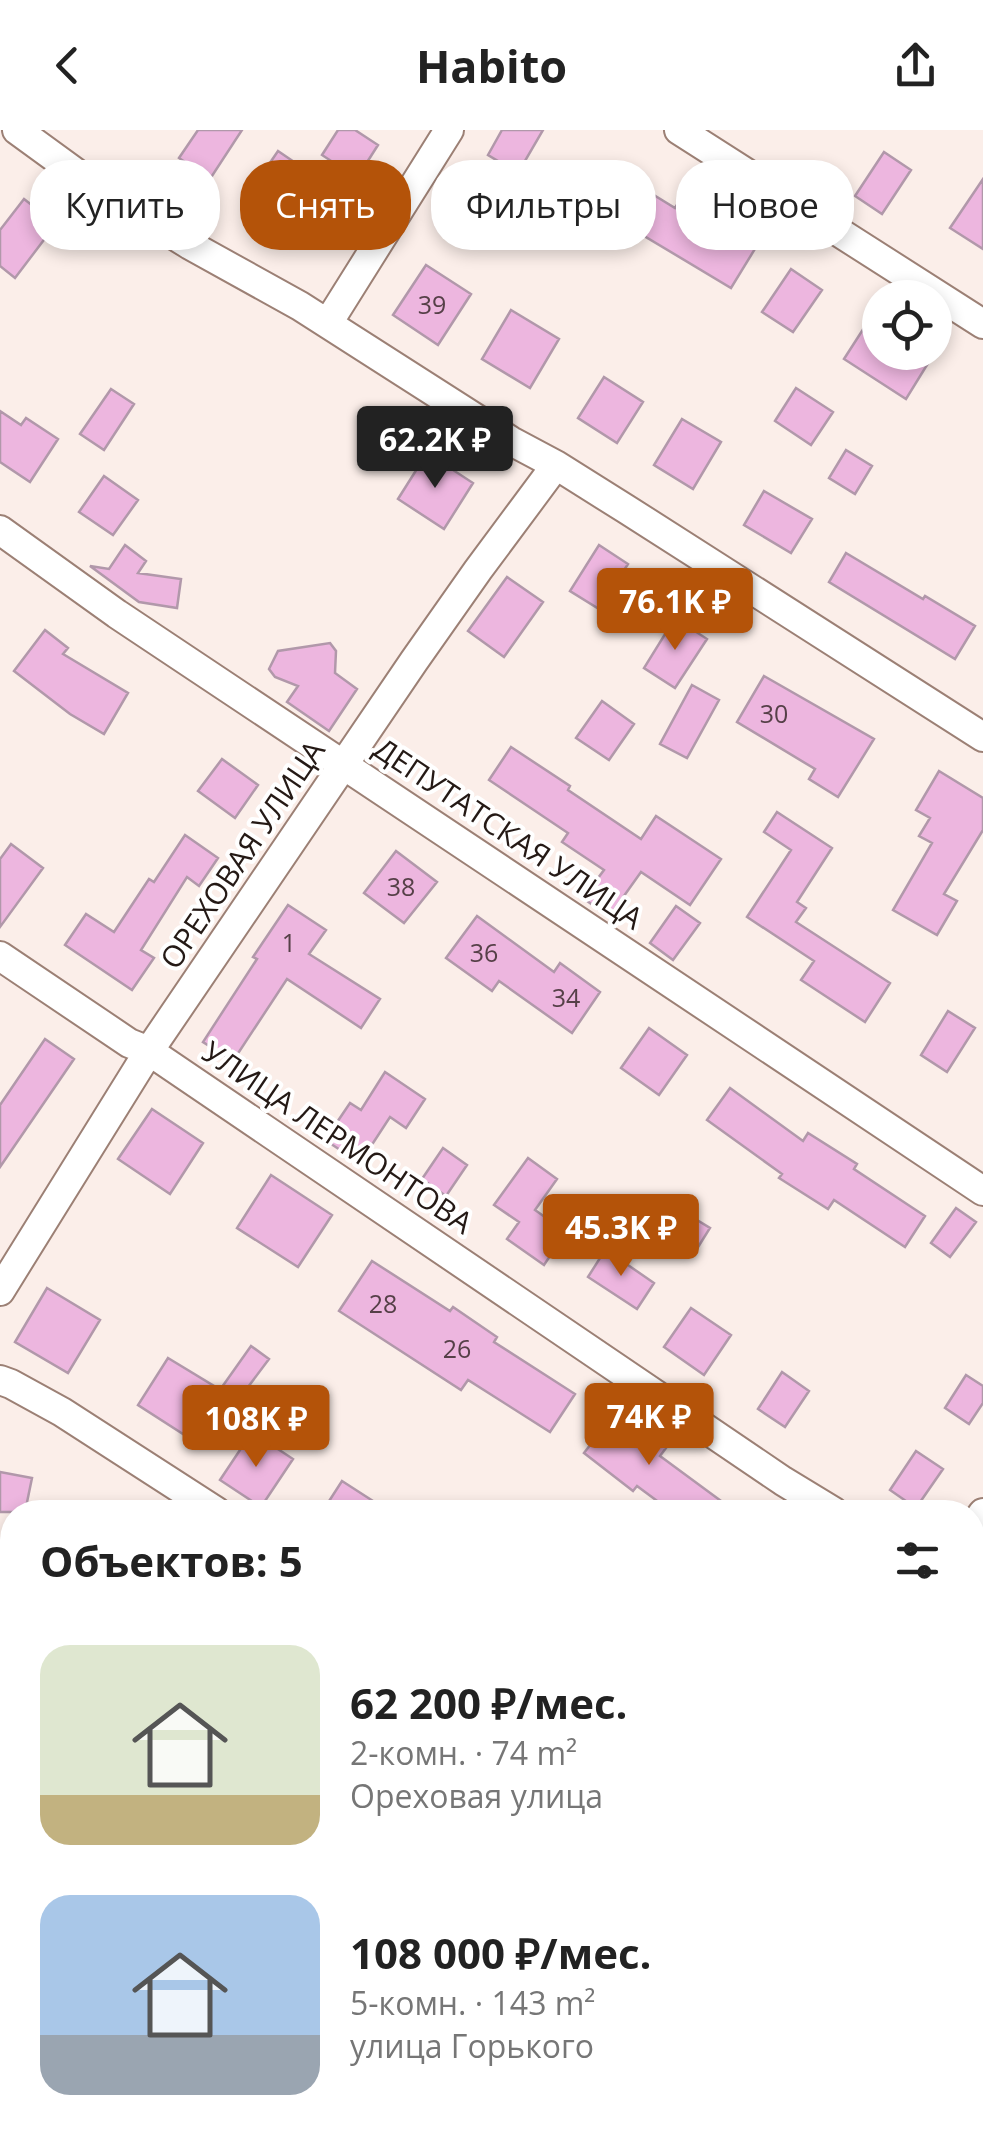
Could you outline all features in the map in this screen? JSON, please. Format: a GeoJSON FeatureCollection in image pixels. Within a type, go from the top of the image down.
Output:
{"type":"FeatureCollection","features":[{"type":"Feature","properties":{"kind":"street"},"geometry":{"type":"LineString","coordinates":[[17,130],[87,182],[328,324],[983,738]]}},
{"type":"Feature","properties":{"kind":"street"},"geometry":{"type":"LineString","coordinates":[[328,324],[449,130]]}},
{"type":"Feature","properties":{"kind":"street"},"geometry":{"type":"LineString","coordinates":[[679,130],[983,324]]}},
{"type":"Feature","properties":{"kind":"street","name":"ОРЕХОВАЯ УЛИЦА"},"geometry":{"type":"LineString","coordinates":[[0,1291],[149,1050],[478,570],[556,466]]}},
{"type":"Feature","properties":{"kind":"street","name":"ДЕПУТАТСКАЯ УЛИЦА"},"geometry":{"type":"LineString","coordinates":[[0,530],[117,614],[983,1190]]}},
{"type":"Feature","properties":{"kind":"street","name":"УЛИЦА ЛЕРМОНТОВА"},"geometry":{"type":"LineString","coordinates":[[0,956],[129,1043],[149,1050],[814,1500]]}},
{"type":"Feature","properties":{"kind":"street"},"geometry":{"type":"LineString","coordinates":[[0,1380],[62,1412],[198,1500]]}},
{"type":"Feature","properties":{"kind":"building"},"geometry":{"type":"Polygon","coordinates":[[[198,130],[242,130],[220,164],[220,160],[179,158],[198,130]]]}},
{"type":"Feature","properties":{"kind":"building"},"geometry":{"type":"Polygon","coordinates":[[[338,130],[355,130],[378,145],[368,160],[330,160],[322,155],[338,130]]]}},
{"type":"Feature","properties":{"kind":"building"},"geometry":{"type":"Polygon","coordinates":[[[502,130],[543,130],[526,160],[496,160],[488,155],[502,130]]]}},
{"type":"Feature","properties":{"kind":"building"},"geometry":{"type":"Polygon","coordinates":[[[278,151],[291,160],[272,160],[278,151]]]}},
{"type":"Feature","properties":{"kind":"building"},"geometry":{"type":"Polygon","coordinates":[[[884,152],[911,170],[882,214],[855,196],[884,152]]]}},
{"type":"Feature","properties":{"kind":"building"},"geometry":{"type":"Polygon","coordinates":[[[983,179],[983,249],[950,228],[983,179]]]}},
{"type":"Feature","properties":{"kind":"building"},"geometry":{"type":"Polygon","coordinates":[[[656,196],[676,206],[676,250],[754,250],[731,288],[656,243],[656,196]]]}},
{"type":"Feature","properties":{"kind":"building"},"geometry":{"type":"Polygon","coordinates":[[[24,199],[30,204],[30,250],[36,250],[15,278],[0,266],[0,230],[24,199]]]}},
{"type":"Feature","properties":{"kind":"building"},"geometry":{"type":"Polygon","coordinates":[[[426,265],[471,294],[438,345],[393,315],[426,265]]]}},
{"type":"Feature","properties":{"kind":"building"},"geometry":{"type":"Polygon","coordinates":[[[791,269],[822,290],[793,332],[762,312],[791,269]]]}},
{"type":"Feature","properties":{"kind":"building"},"geometry":{"type":"Polygon","coordinates":[[[511,310],[559,339],[530,388],[482,359],[511,310]]]}},
{"type":"Feature","properties":{"kind":"building"},"geometry":{"type":"Polygon","coordinates":[[[862,331],[862,370],[924,370],[906,399],[844,359],[862,331]]]}},
{"type":"Feature","properties":{"kind":"building"},"geometry":{"type":"Polygon","coordinates":[[[604,377],[643,402],[617,443],[578,418],[604,377]]]}},
{"type":"Feature","properties":{"kind":"building"},"geometry":{"type":"Polygon","coordinates":[[[796,388],[833,412],[811,445],[775,421],[796,388]]]}},
{"type":"Feature","properties":{"kind":"building"},"geometry":{"type":"Polygon","coordinates":[[[111,389],[134,404],[104,450],[80,434],[111,389]]]}},
{"type":"Feature","properties":{"kind":"building"},"geometry":{"type":"Polygon","coordinates":[[[0,411],[21,425],[26,418],[58,439],[30,482],[0,462],[0,411]]]}},
{"type":"Feature","properties":{"kind":"building"},"geometry":{"type":"Polygon","coordinates":[[[682,419],[721,442],[693,489],[654,465],[682,419]]]}},
{"type":"Feature","properties":{"kind":"building"},"geometry":{"type":"Polygon","coordinates":[[[846,450],[872,466],[855,494],[829,478],[846,450]]]}},
{"type":"Feature","properties":{"kind":"building"},"geometry":{"type":"Polygon","coordinates":[[[427,453],[473,483],[444,529],[398,499],[427,453]]]}},
{"type":"Feature","properties":{"kind":"building"},"geometry":{"type":"Polygon","coordinates":[[[104,476],[138,500],[113,535],[79,512],[104,476]]]}},
{"type":"Feature","properties":{"kind":"building"},"geometry":{"type":"Polygon","coordinates":[[[764,491],[812,519],[791,553],[744,525],[764,491]]]}},
{"type":"Feature","properties":{"kind":"building"},"geometry":{"type":"Polygon","coordinates":[[[125,545],[146,561],[138,573],[181,579],[177,608],[139,602],[90,566],[109,569],[125,545]]]}},
{"type":"Feature","properties":{"kind":"building"},"geometry":{"type":"Polygon","coordinates":[[[599,545],[628,564],[599,609],[570,591],[599,545]]]}},
{"type":"Feature","properties":{"kind":"building"},"geometry":{"type":"Polygon","coordinates":[[[846,553],[975,626],[955,659],[829,582],[846,553]]]}},
{"type":"Feature","properties":{"kind":"building"},"geometry":{"type":"Polygon","coordinates":[[[507,577],[543,602],[504,657],[468,631],[507,577]]]}},
{"type":"Feature","properties":{"kind":"building"},"geometry":{"type":"Polygon","coordinates":[[[675,618],[707,639],[675,688],[644,668],[675,618]]]}},
{"type":"Feature","properties":{"kind":"building"},"geometry":{"type":"Polygon","coordinates":[[[45,630],[68,648],[63,654],[128,693],[104,734],[70,714],[14,671],[45,630]]]}},
{"type":"Feature","properties":{"kind":"building"},"geometry":{"type":"Polygon","coordinates":[[[330,643],[336,651],[335,673],[357,689],[329,731],[287,702],[298,686],[275,677],[269,669],[278,651],[330,643]]]}},
{"type":"Feature","properties":{"kind":"building"},"geometry":{"type":"Polygon","coordinates":[[[764,676],[874,739],[838,797],[809,779],[815,769],[737,722],[764,676]]]}},
{"type":"Feature","properties":{"kind":"building"},"geometry":{"type":"Polygon","coordinates":[[[692,685],[719,700],[687,758],[660,744],[692,685]]]}},
{"type":"Feature","properties":{"kind":"building"},"geometry":{"type":"Polygon","coordinates":[[[602,701],[634,724],[609,760],[576,738],[602,701]]]}},
{"type":"Feature","properties":{"kind":"building"},"geometry":{"type":"Polygon","coordinates":[[[511,747],[641,839],[656,816],[721,859],[690,905],[641,872],[609,917],[583,898],[604,870],[562,842],[568,833],[489,780],[511,747]]]}},
{"type":"Feature","properties":{"kind":"building"},"geometry":{"type":"Polygon","coordinates":[[[222,759],[258,785],[235,818],[198,791],[222,759]]]}},
{"type":"Feature","properties":{"kind":"building"},"geometry":{"type":"Polygon","coordinates":[[[939,771],[983,798],[983,830],[944,894],[957,901],[937,935],[893,910],[932,843],[919,836],[930,818],[916,810],[939,771]]]}},
{"type":"Feature","properties":{"kind":"building"},"geometry":{"type":"Polygon","coordinates":[[[777,812],[832,848],[797,902],[806,908],[796,922],[890,983],[865,1022],[801,980],[814,961],[747,917],[791,850],[764,832],[777,812]]]}},
{"type":"Feature","properties":{"kind":"building"},"geometry":{"type":"Polygon","coordinates":[[[185,835],[218,858],[199,886],[187,877],[141,950],[154,958],[132,990],[65,945],[86,914],[114,932],[149,879],[154,882],[185,835]]]}},
{"type":"Feature","properties":{"kind":"building"},"geometry":{"type":"Polygon","coordinates":[[[11,844],[43,868],[0,927],[0,859],[11,844]]]}},
{"type":"Feature","properties":{"kind":"building"},"geometry":{"type":"Polygon","coordinates":[[[396,851],[437,882],[404,923],[364,893],[396,851]]]}},
{"type":"Feature","properties":{"kind":"building"},"geometry":{"type":"Polygon","coordinates":[[[288,905],[326,930],[309,954],[380,999],[361,1028],[287,979],[233,1061],[203,1042],[288,905]]]}},
{"type":"Feature","properties":{"kind":"building"},"geometry":{"type":"Polygon","coordinates":[[[676,906],[700,923],[673,960],[650,943],[676,906]]]}},
{"type":"Feature","properties":{"kind":"building"},"geometry":{"type":"Polygon","coordinates":[[[477,916],[554,972],[560,963],[600,992],[572,1033],[499,981],[492,991],[446,958],[477,916]]]}},
{"type":"Feature","properties":{"kind":"building"},"geometry":{"type":"Polygon","coordinates":[[[948,1011],[975,1028],[947,1072],[921,1055],[948,1011]]]}},
{"type":"Feature","properties":{"kind":"building"},"geometry":{"type":"Polygon","coordinates":[[[649,1028],[687,1055],[659,1095],[621,1068],[649,1028]]]}},
{"type":"Feature","properties":{"kind":"building"},"geometry":{"type":"Polygon","coordinates":[[[45,1039],[74,1059],[0,1167],[0,1105],[45,1039]]]}},
{"type":"Feature","properties":{"kind":"building"},"geometry":{"type":"Polygon","coordinates":[[[385,1072],[425,1099],[406,1128],[390,1117],[360,1163],[325,1140],[350,1103],[361,1110],[385,1072]]]}},
{"type":"Feature","properties":{"kind":"building"},"geometry":{"type":"Polygon","coordinates":[[[730,1088],[803,1141],[808,1133],[857,1164],[854,1169],[925,1216],[905,1247],[834,1200],[828,1209],[779,1178],[782,1174],[707,1120],[730,1088]]]}},
{"type":"Feature","properties":{"kind":"building"},"geometry":{"type":"Polygon","coordinates":[[[152,1109],[203,1143],[170,1194],[118,1159],[152,1109]]]}},
{"type":"Feature","properties":{"kind":"building"},"geometry":{"type":"Polygon","coordinates":[[[443,1148],[467,1165],[446,1196],[422,1179],[443,1148]]]}},
{"type":"Feature","properties":{"kind":"building"},"geometry":{"type":"Polygon","coordinates":[[[528,1158],[557,1179],[535,1210],[566,1232],[544,1265],[507,1239],[519,1222],[494,1205],[528,1158]]]}},
{"type":"Feature","properties":{"kind":"building"},"geometry":{"type":"Polygon","coordinates":[[[271,1175],[332,1215],[298,1267],[237,1228],[271,1175]]]}},
{"type":"Feature","properties":{"kind":"building"},"geometry":{"type":"Polygon","coordinates":[[[674,1206],[710,1228],[695,1252],[659,1230],[674,1206]]]}},
{"type":"Feature","properties":{"kind":"building"},"geometry":{"type":"Polygon","coordinates":[[[956,1208],[976,1222],[950,1257],[931,1243],[956,1208]]]}},
{"type":"Feature","properties":{"kind":"building"},"geometry":{"type":"Polygon","coordinates":[[[607,1247],[654,1283],[637,1309],[588,1277],[607,1247]]]}},
{"type":"Feature","properties":{"kind":"building"},"geometry":{"type":"Polygon","coordinates":[[[372,1261],[450,1311],[453,1307],[497,1337],[494,1342],[575,1394],[550,1432],[468,1380],[461,1390],[339,1311],[372,1261]]]}},
{"type":"Feature","properties":{"kind":"building"},"geometry":{"type":"Polygon","coordinates":[[[47,1288],[100,1320],[68,1373],[15,1342],[47,1288]]]}},
{"type":"Feature","properties":{"kind":"building"},"geometry":{"type":"Polygon","coordinates":[[[691,1308],[731,1335],[704,1375],[664,1347],[691,1308]]]}},
{"type":"Feature","properties":{"kind":"building"},"geometry":{"type":"Polygon","coordinates":[[[251,1346],[269,1359],[239,1399],[222,1387],[251,1346]]]}},
{"type":"Feature","properties":{"kind":"building"},"geometry":{"type":"Polygon","coordinates":[[[168,1358],[214,1386],[183,1434],[138,1405],[168,1358]]]}},
{"type":"Feature","properties":{"kind":"building"},"geometry":{"type":"Polygon","coordinates":[[[782,1372],[809,1391],[785,1427],[758,1409],[782,1372]]]}},
{"type":"Feature","properties":{"kind":"building"},"geometry":{"type":"Polygon","coordinates":[[[966,1375],[983,1386],[983,1403],[969,1424],[945,1408],[966,1375]]]}},
{"type":"Feature","properties":{"kind":"building"},"geometry":{"type":"Polygon","coordinates":[[[617,1410],[666,1448],[660,1456],[720,1500],[656,1500],[637,1486],[633,1491],[584,1453],[617,1410]]]}},
{"type":"Feature","properties":{"kind":"building"},"geometry":{"type":"Polygon","coordinates":[[[252,1432],[293,1459],[266,1500],[250,1500],[220,1480],[252,1432]]]}},
{"type":"Feature","properties":{"kind":"building"},"geometry":{"type":"Polygon","coordinates":[[[916,1451],[943,1469],[922,1500],[904,1500],[890,1490],[916,1451]]]}},
{"type":"Feature","properties":{"kind":"building"},"geometry":{"type":"Polygon","coordinates":[[[0,1472],[32,1478],[27,1500],[0,1500],[0,1472]]]}},
{"type":"Feature","properties":{"kind":"building"},"geometry":{"type":"Polygon","coordinates":[[[342,1481],[371,1500],[330,1500],[342,1481]]]}}]}
